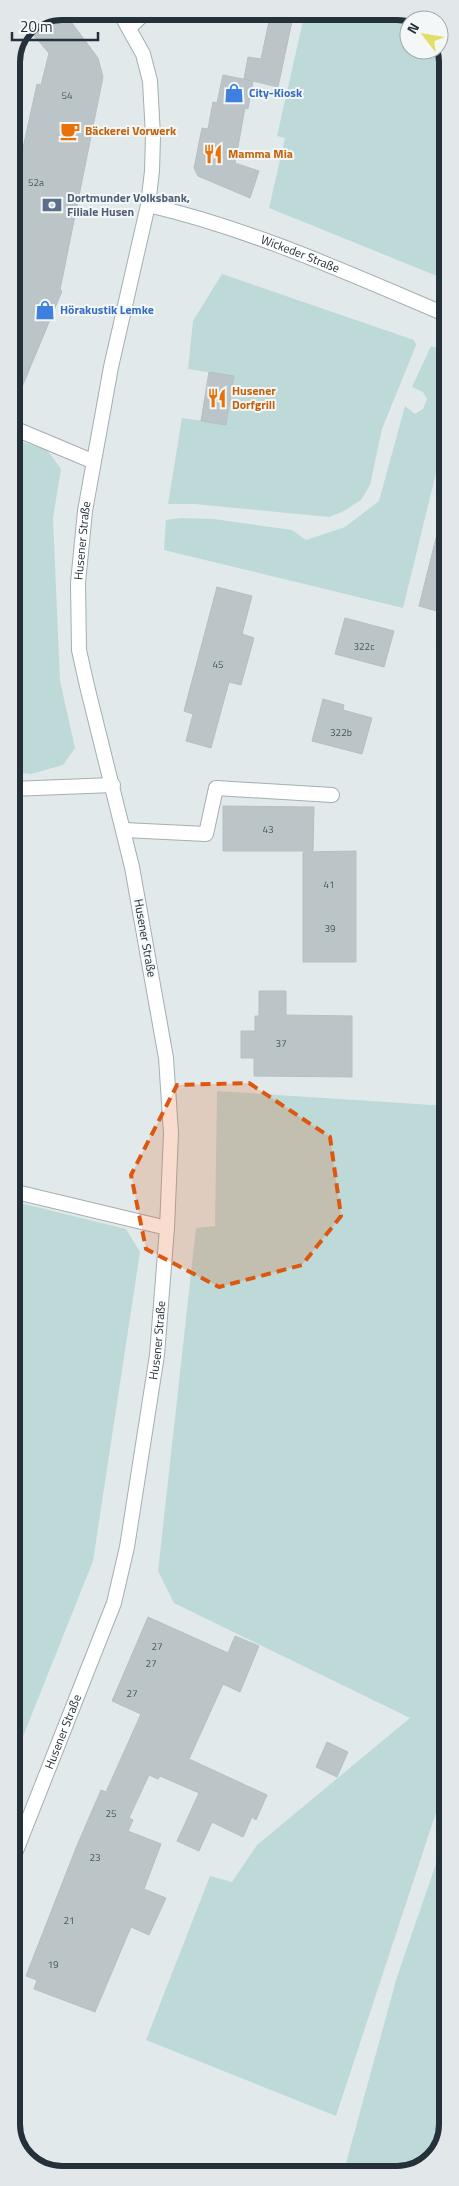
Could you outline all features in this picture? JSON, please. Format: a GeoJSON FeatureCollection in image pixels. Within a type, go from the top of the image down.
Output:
{"type":"FeatureCollection","features":[{"type":"Feature","properties":{"kind":"street","name":"Husener Straße"},"geometry":{"type":"LineString","coordinates":[[20,1841],[114,1603],[127,1547],[157,1355],[167,1228],[171,1133],[166,1058],[124,830],[87,686],[80,650],[78,583],[92,461],[148,204],[153,136],[150,82],[143,54],[124,20]]}},
{"type":"Feature","properties":{"kind":"street"},"geometry":{"type":"LineString","coordinates":[[129,28],[137,20]]}},
{"type":"Feature","properties":{"kind":"street","name":"Wickeder Straße"},"geometry":{"type":"LineString","coordinates":[[148,204],[208,220],[311,257],[439,312]]}},
{"type":"Feature","properties":{"kind":"street"},"geometry":{"type":"LineString","coordinates":[[20,431],[92,461]]}},
{"type":"Feature","properties":{"kind":"street"},"geometry":{"type":"LineString","coordinates":[[20,789],[113,785]]}},
{"type":"Feature","properties":{"kind":"street"},"geometry":{"type":"LineString","coordinates":[[124,830],[206,834],[216,788],[332,795]]}},
{"type":"Feature","properties":{"kind":"street"},"geometry":{"type":"LineString","coordinates":[[20,1193],[167,1228]]}},
{"type":"Feature","properties":{"kind":"highlighted area"},"geometry":{"type":"Polygon","coordinates":[[[249,1083],[330,1137],[341,1216],[302,1265],[219,1287],[146,1249],[131,1175],[177,1085],[249,1083]]]}},
{"type":"Feature","properties":{"kind":"shaded area"},"geometry":{"type":"Polygon","coordinates":[[[303,20],[399,20],[399,60],[439,60],[439,277],[269,208],[285,138],[277,136],[303,20]]]}},
{"type":"Feature","properties":{"kind":"shaded area"},"geometry":{"type":"Polygon","coordinates":[[[222,274],[414,340],[416,345],[382,429],[370,485],[361,500],[344,511],[329,517],[195,504],[168,504],[182,418],[226,424],[234,376],[188,369],[193,321],[222,274]]]}},
{"type":"Feature","properties":{"kind":"shaded area"},"geometry":{"type":"Polygon","coordinates":[[[431,346],[439,348],[439,461],[403,608],[164,550],[166,520],[181,518],[214,519],[292,530],[306,540],[345,527],[379,501],[405,406],[415,414],[423,409],[427,399],[423,392],[412,387],[431,346]]]}},
{"type":"Feature","properties":{"kind":"shaded area"},"geometry":{"type":"Polygon","coordinates":[[[20,441],[47,450],[61,469],[53,518],[60,681],[75,748],[63,765],[31,774],[20,773],[20,441]]]}},
{"type":"Feature","properties":{"kind":"shaded area"},"geometry":{"type":"Polygon","coordinates":[[[217,1091],[439,1105],[439,1803],[336,2116],[146,2040],[210,1876],[232,1882],[257,1845],[410,1718],[174,1603],[158,1571],[196,1228],[215,1226],[217,1091]]]}},
{"type":"Feature","properties":{"kind":"shaded area"},"geometry":{"type":"Polygon","coordinates":[[[20,1203],[126,1229],[140,1252],[93,1561],[20,1744],[20,1203]]]}},
{"type":"Feature","properties":{"kind":"shaded area"},"geometry":{"type":"Polygon","coordinates":[[[439,1855],[439,2124],[436,2140],[425,2156],[411,2164],[403,2166],[345,2166],[397,1977],[439,1855]]]}},
{"type":"Feature","properties":{"kind":"building"},"geometry":{"type":"Polygon","coordinates":[[[70,20],[98,58],[103,77],[60,290],[62,291],[20,392],[20,157],[37,84],[41,85],[49,53],[31,33],[46,23],[70,20]]]}},
{"type":"Feature","properties":{"kind":"building"},"geometry":{"type":"Polygon","coordinates":[[[269,20],[292,20],[278,87],[244,79],[248,57],[261,59],[269,20]]]}},
{"type":"Feature","properties":{"kind":"building"},"geometry":{"type":"Polygon","coordinates":[[[223,75],[253,81],[248,109],[245,108],[235,163],[259,171],[250,198],[198,176],[194,168],[202,128],[208,129],[213,102],[217,103],[223,75]]]}},
{"type":"Feature","properties":{"kind":"building","name":"Husener Dorfgrill"},"geometry":{"type":"Polygon","coordinates":[[[209,372],[234,376],[226,425],[201,421],[209,372]]]}},
{"type":"Feature","properties":{"kind":"building"},"geometry":{"type":"Polygon","coordinates":[[[439,526],[439,612],[419,606],[439,526]]]}},
{"type":"Feature","properties":{"kind":"building"},"geometry":{"type":"Polygon","coordinates":[[[217,587],[252,596],[242,634],[254,638],[241,685],[229,682],[211,748],[186,741],[193,714],[184,711],[217,587]]]}},
{"type":"Feature","properties":{"kind":"building"},"geometry":{"type":"Polygon","coordinates":[[[345,618],[394,631],[384,667],[335,654],[345,618]]]}},
{"type":"Feature","properties":{"kind":"building"},"geometry":{"type":"Polygon","coordinates":[[[323,699],[344,705],[343,710],[372,718],[362,754],[312,741],[323,699]]]}},
{"type":"Feature","properties":{"kind":"building"},"geometry":{"type":"Polygon","coordinates":[[[223,806],[314,807],[313,851],[223,851],[223,806]]]}},
{"type":"Feature","properties":{"kind":"building"},"geometry":{"type":"Polygon","coordinates":[[[356,851],[356,962],[303,962],[303,852],[356,851]]]}},
{"type":"Feature","properties":{"kind":"building"},"geometry":{"type":"Polygon","coordinates":[[[259,991],[286,991],[286,1015],[352,1016],[352,1077],[254,1076],[254,1058],[241,1058],[241,1031],[255,1031],[255,1016],[259,1016],[259,991]]]}},
{"type":"Feature","properties":{"kind":"building"},"geometry":{"type":"Polygon","coordinates":[[[148,1617],[228,1653],[235,1636],[259,1646],[240,1692],[223,1684],[189,1759],[267,1795],[256,1820],[252,1817],[243,1837],[212,1822],[199,1851],[177,1841],[199,1793],[160,1776],[158,1779],[149,1775],[129,1818],[133,1820],[128,1831],[161,1844],[144,1889],[166,1898],[149,1935],[131,1927],[95,2012],[34,1989],[37,1980],[26,1976],[101,1790],[106,1792],[141,1714],[112,1701],[148,1617]]]}},
{"type":"Feature","properties":{"kind":"building"},"geometry":{"type":"Polygon","coordinates":[[[327,1742],[348,1752],[337,1777],[316,1767],[327,1742]]]}},
{"type":"Feature","properties":{"kind":"place","name":"City-Kiosk"},"geometry":{"type":"Point","coordinates":[234,93]}},
{"type":"Feature","properties":{"kind":"place","name":"Bäckerei Vorwerk"},"geometry":{"type":"Point","coordinates":[70,131]}},
{"type":"Feature","properties":{"kind":"place","name":"Mamma Mia"},"geometry":{"type":"Point","coordinates":[213,154]}},
{"type":"Feature","properties":{"kind":"place","name":"Dortmunder Volksbank, Filiale Husen"},"geometry":{"type":"Point","coordinates":[52,205]}},
{"type":"Feature","properties":{"kind":"place","name":"Hörakustik Lemke"},"geometry":{"type":"Point","coordinates":[45,310]}},
{"type":"Feature","properties":{"kind":"place","name":"Husener Dorfgrill"},"geometry":{"type":"Point","coordinates":[217,398]}}]}
